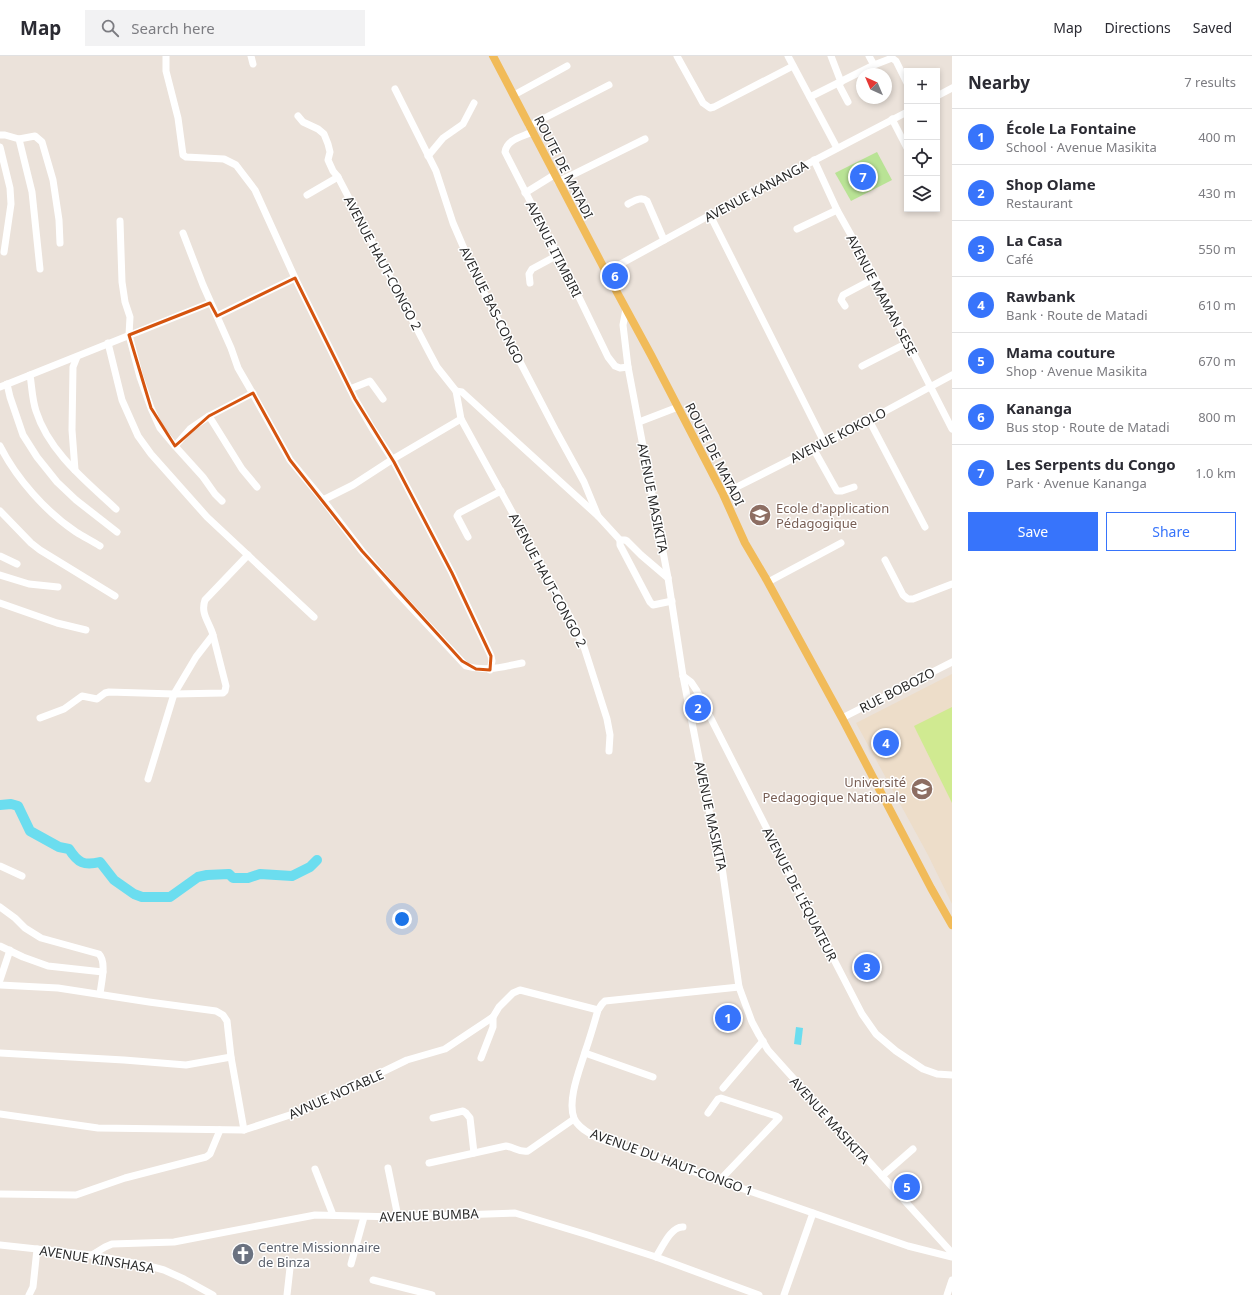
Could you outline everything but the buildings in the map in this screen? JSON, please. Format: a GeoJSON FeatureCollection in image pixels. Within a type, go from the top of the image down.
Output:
{"type":"FeatureCollection","features":[{"type":"Feature","properties":{"kind":"main road","name":"ROUTE DE MATADI"},"geometry":{"type":"LineString","coordinates":[[493,56],[554,175],[678,407],[723,494],[745,543],[768,582],[842,718],[952,925]]}},
{"type":"Feature","properties":{"kind":"street"},"geometry":{"type":"LineString","coordinates":[[166,56],[166,71],[178,118],[183,154],[186,157],[229,160],[236,165],[255,190],[295,278],[350,389],[372,428],[393,459],[449,566],[491,656],[492,661],[490,670]]}},
{"type":"Feature","properties":{"kind":"street"},"geometry":{"type":"LineString","coordinates":[[251,56],[253,64]]}},
{"type":"Feature","properties":{"kind":"street"},"geometry":{"type":"LineString","coordinates":[[677,56],[703,103],[710,108],[793,66]]}},
{"type":"Feature","properties":{"kind":"street"},"geometry":{"type":"LineString","coordinates":[[831,56],[848,102]]}},
{"type":"Feature","properties":{"kind":"street"},"geometry":{"type":"LineString","coordinates":[[870,56],[874,65]]}},
{"type":"Feature","properties":{"kind":"street"},"geometry":{"type":"LineString","coordinates":[[791,57],[793,66],[837,148]]}},
{"type":"Feature","properties":{"kind":"street"},"geometry":{"type":"LineString","coordinates":[[810,97],[891,57],[896,61],[904,78]]}},
{"type":"Feature","properties":{"kind":"street"},"geometry":{"type":"LineString","coordinates":[[514,95],[567,66]]}},
{"type":"Feature","properties":{"kind":"street","name":"AVENUE ITIMBIRI"},"geometry":{"type":"LineString","coordinates":[[609,85],[509,142],[506,146],[505,152],[558,254],[608,357],[616,366],[620,368],[628,367]]}},
{"type":"Feature","properties":{"kind":"street"},"geometry":{"type":"LineString","coordinates":[[940,94],[952,88]]}},
{"type":"Feature","properties":{"kind":"street","name":"AVENUE BAS-CONGO"},"geometry":{"type":"LineString","coordinates":[[395,89],[436,171],[453,223],[478,281],[584,482],[598,516]]}},
{"type":"Feature","properties":{"kind":"street"},"geometry":{"type":"LineString","coordinates":[[428,156],[443,138],[463,124],[474,103]]}},
{"type":"Feature","properties":{"kind":"street","name":"AVENUE KANANGA"},"geometry":{"type":"LineString","coordinates":[[606,272],[710,215],[904,114]]}},
{"type":"Feature","properties":{"kind":"street","name":"AVENUE HAUT-CONGO 2"},"geometry":{"type":"LineString","coordinates":[[298,116],[303,122],[318,129],[324,134],[330,152],[328,160],[333,172],[338,177],[437,367],[456,391],[461,419],[572,621],[584,647],[607,719],[610,735],[608,751]]}},
{"type":"Feature","properties":{"kind":"street"},"geometry":{"type":"LineString","coordinates":[[892,120],[904,142]]}},
{"type":"Feature","properties":{"kind":"street"},"geometry":{"type":"LineString","coordinates":[[0,135],[19,139],[35,136],[42,142],[52,180],[59,220],[60,243]]}},
{"type":"Feature","properties":{"kind":"street"},"geometry":{"type":"LineString","coordinates":[[19,139],[30,177],[40,269]]}},
{"type":"Feature","properties":{"kind":"street"},"geometry":{"type":"LineString","coordinates":[[558,182],[645,139]]}},
{"type":"Feature","properties":{"kind":"street"},"geometry":{"type":"LineString","coordinates":[[0,147],[10,188],[11,204],[4,252]]}},
{"type":"Feature","properties":{"kind":"street","name":"AVENUE MAMAN SESE"},"geometry":{"type":"LineString","coordinates":[[814,160],[837,210],[875,278],[952,429]]}},
{"type":"Feature","properties":{"kind":"street"},"geometry":{"type":"LineString","coordinates":[[525,193],[554,175]]}},
{"type":"Feature","properties":{"kind":"street"},"geometry":{"type":"LineString","coordinates":[[307,195],[338,177]]}},
{"type":"Feature","properties":{"kind":"street"},"geometry":{"type":"LineString","coordinates":[[628,204],[640,198],[647,201],[664,240]]}},
{"type":"Feature","properties":{"kind":"street"},"geometry":{"type":"LineString","coordinates":[[797,229],[837,210]]}},
{"type":"Feature","properties":{"kind":"street"},"geometry":{"type":"LineString","coordinates":[[710,215],[824,442]]}},
{"type":"Feature","properties":{"kind":"street"},"geometry":{"type":"LineString","coordinates":[[120,221],[122,282],[130,316],[129,335],[140,377],[151,408],[160,428],[222,501]]}},
{"type":"Feature","properties":{"kind":"street"},"geometry":{"type":"LineString","coordinates":[[183,233],[210,303],[231,348],[238,368],[290,460],[396,591],[466,666],[476,669],[490,670],[522,663]]}},
{"type":"Feature","properties":{"kind":"street"},"geometry":{"type":"LineString","coordinates":[[530,283],[529,274],[532,269],[558,254]]}},
{"type":"Feature","properties":{"kind":"street"},"geometry":{"type":"LineString","coordinates":[[217,316],[295,278]]}},
{"type":"Feature","properties":{"kind":"street"},"geometry":{"type":"LineString","coordinates":[[845,306],[842,300],[843,294],[875,278]]}},
{"type":"Feature","properties":{"kind":"street"},"geometry":{"type":"LineString","coordinates":[[0,387],[210,303]]}},
{"type":"Feature","properties":{"kind":"street","name":"AVENUE MASIKITA"},"geometry":{"type":"LineString","coordinates":[[626,308],[623,325],[628,367],[668,578],[683,676],[710,814],[719,846],[739,986],[752,1022],[763,1042],[785,1070],[952,1253]]}},
{"type":"Feature","properties":{"kind":"street"},"geometry":{"type":"LineString","coordinates":[[108,343],[122,400],[138,436],[151,454],[207,516],[314,617]]}},
{"type":"Feature","properties":{"kind":"street"},"geometry":{"type":"LineString","coordinates":[[862,366],[907,343]]}},
{"type":"Feature","properties":{"kind":"street"},"geometry":{"type":"LineString","coordinates":[[75,470],[72,430],[73,367],[77,357]]}},
{"type":"Feature","properties":{"kind":"street"},"geometry":{"type":"LineString","coordinates":[[30,375],[36,410],[40,423],[50,440],[75,470],[116,509]]}},
{"type":"Feature","properties":{"kind":"street","name":"AVENUE KOKOLO"},"geometry":{"type":"LineString","coordinates":[[723,494],[952,375]]}},
{"type":"Feature","properties":{"kind":"street"},"geometry":{"type":"LineString","coordinates":[[350,389],[370,381],[383,399]]}},
{"type":"Feature","properties":{"kind":"street"},"geometry":{"type":"LineString","coordinates":[[7,384],[23,435],[37,458],[57,482],[76,500],[117,532]]}},
{"type":"Feature","properties":{"kind":"street"},"geometry":{"type":"LineString","coordinates":[[456,391],[462,392],[598,516],[620,540],[620,545],[653,605],[672,601]]}},
{"type":"Feature","properties":{"kind":"street"},"geometry":{"type":"LineString","coordinates":[[175,446],[190,430],[209,416],[253,394]]}},
{"type":"Feature","properties":{"kind":"street"},"geometry":{"type":"LineString","coordinates":[[639,422],[678,407]]}},
{"type":"Feature","properties":{"kind":"street"},"geometry":{"type":"LineString","coordinates":[[209,416],[242,469],[257,487]]}},
{"type":"Feature","properties":{"kind":"street"},"geometry":{"type":"LineString","coordinates":[[323,500],[353,485],[393,459],[461,419]]}},
{"type":"Feature","properties":{"kind":"street"},"geometry":{"type":"LineString","coordinates":[[868,420],[925,527]]}},
{"type":"Feature","properties":{"kind":"street"},"geometry":{"type":"LineString","coordinates":[[0,446],[14,471],[44,505],[75,531],[100,546]]}},
{"type":"Feature","properties":{"kind":"street"},"geometry":{"type":"LineString","coordinates":[[813,448],[836,490],[842,491],[854,487]]}},
{"type":"Feature","properties":{"kind":"street"},"geometry":{"type":"LineString","coordinates":[[468,537],[458,519],[457,516],[459,513],[500,491]]}},
{"type":"Feature","properties":{"kind":"street"},"geometry":{"type":"LineString","coordinates":[[0,511],[31,543],[40,550],[115,596]]}},
{"type":"Feature","properties":{"kind":"street"},"geometry":{"type":"LineString","coordinates":[[620,540],[627,541],[668,578]]}},
{"type":"Feature","properties":{"kind":"street"},"geometry":{"type":"LineString","coordinates":[[768,582],[841,543]]}},
{"type":"Feature","properties":{"kind":"street"},"geometry":{"type":"LineString","coordinates":[[40,718],[64,709],[82,696],[98,699],[103,694],[109,692],[174,694],[220,693],[225,691],[226,686],[214,635],[203,608],[205,600],[248,554]]}},
{"type":"Feature","properties":{"kind":"street"},"geometry":{"type":"LineString","coordinates":[[0,556],[17,564]]}},
{"type":"Feature","properties":{"kind":"street"},"geometry":{"type":"LineString","coordinates":[[885,560],[903,595],[908,599],[912,599],[952,584]]}},
{"type":"Feature","properties":{"kind":"street"},"geometry":{"type":"LineString","coordinates":[[0,575],[29,584],[58,587]]}},
{"type":"Feature","properties":{"kind":"street"},"geometry":{"type":"LineString","coordinates":[[0,603],[57,623],[86,630]]}},
{"type":"Feature","properties":{"kind":"street"},"geometry":{"type":"LineString","coordinates":[[148,779],[174,694],[196,657],[214,635]]}},
{"type":"Feature","properties":{"kind":"street","name":"RUE BOBOZO"},"geometry":{"type":"LineString","coordinates":[[842,718],[952,662]]}},
{"type":"Feature","properties":{"kind":"street","name":"AVENUE DE L'ÉQUATEUR"},"geometry":{"type":"LineString","coordinates":[[683,676],[691,682],[697,691],[788,872],[862,1014],[876,1034],[896,1051],[923,1069],[937,1074],[952,1075]]}},
{"type":"Feature","properties":{"kind":"street"},"geometry":{"type":"LineString","coordinates":[[0,866],[22,876]]}},
{"type":"Feature","properties":{"kind":"street"},"geometry":{"type":"LineString","coordinates":[[0,907],[15,918],[24,928],[41,938],[99,954],[103,960],[100,994]]}},
{"type":"Feature","properties":{"kind":"street"},"geometry":{"type":"LineString","coordinates":[[0,946],[48,966],[103,972]]}},
{"type":"Feature","properties":{"kind":"street"},"geometry":{"type":"LineString","coordinates":[[0,980],[10,950]]}},
{"type":"Feature","properties":{"kind":"street"},"geometry":{"type":"LineString","coordinates":[[0,985],[58,988],[216,1011],[223,1015],[227,1021],[231,1056],[244,1130]]}},
{"type":"Feature","properties":{"kind":"street"},"geometry":{"type":"LineString","coordinates":[[429,1163],[506,1146],[523,1152],[528,1151],[574,1119],[573,1091],[598,1010],[605,1001],[739,986]]}},
{"type":"Feature","properties":{"kind":"street","name":"AVNUE NOTABLE"},"geometry":{"type":"LineString","coordinates":[[0,1114],[98,1128],[244,1130],[302,1111],[407,1060],[445,1049],[493,1017],[499,1007],[513,993],[520,990],[598,1010]]}},
{"type":"Feature","properties":{"kind":"street"},"geometry":{"type":"LineString","coordinates":[[480,1058],[493,1027],[493,1017]]}},
{"type":"Feature","properties":{"kind":"street"},"geometry":{"type":"LineString","coordinates":[[723,1088],[763,1042]]}},
{"type":"Feature","properties":{"kind":"street"},"geometry":{"type":"LineString","coordinates":[[585,1053],[653,1077]]}},
{"type":"Feature","properties":{"kind":"street"},"geometry":{"type":"LineString","coordinates":[[0,1054],[109,1059],[186,1065],[231,1056]]}},
{"type":"Feature","properties":{"kind":"street"},"geometry":{"type":"LineString","coordinates":[[708,1113],[718,1099],[724,1098],[778,1118],[720,1180]]}},
{"type":"Feature","properties":{"kind":"street"},"geometry":{"type":"LineString","coordinates":[[434,1118],[463,1112],[466,1113],[470,1118],[474,1153]]}},
{"type":"Feature","properties":{"kind":"street","name":"AVENUE DU HAUT-CONGO 1"},"geometry":{"type":"LineString","coordinates":[[574,1119],[579,1126],[597,1138],[908,1246],[952,1257]]}},
{"type":"Feature","properties":{"kind":"street"},"geometry":{"type":"LineString","coordinates":[[0,1194],[76,1195],[125,1178],[206,1157],[210,1154],[220,1130]]}},
{"type":"Feature","properties":{"kind":"street"},"geometry":{"type":"LineString","coordinates":[[882,1176],[913,1149]]}},
{"type":"Feature","properties":{"kind":"street"},"geometry":{"type":"LineString","coordinates":[[388,1168],[398,1217]]}},
{"type":"Feature","properties":{"kind":"street"},"geometry":{"type":"LineString","coordinates":[[315,1169],[333,1215]]}},
{"type":"Feature","properties":{"kind":"street"},"geometry":{"type":"LineString","coordinates":[[784,1295],[813,1212]]}},
{"type":"Feature","properties":{"kind":"street","name":"AVENUE BUMBA"},"geometry":{"type":"LineString","coordinates":[[92,1255],[112,1244],[174,1242],[315,1215],[398,1217],[515,1213],[656,1257],[759,1295]]}},
{"type":"Feature","properties":{"kind":"street"},"geometry":{"type":"LineString","coordinates":[[351,1264],[364,1217]]}},
{"type":"Feature","properties":{"kind":"street"},"geometry":{"type":"LineString","coordinates":[[656,1257],[672,1232],[679,1226],[683,1227]]}},
{"type":"Feature","properties":{"kind":"street","name":"AVENUE KINSHASA"},"geometry":{"type":"LineString","coordinates":[[0,1245],[92,1255],[149,1266],[164,1270],[184,1279],[212,1295]]}},
{"type":"Feature","properties":{"kind":"street"},"geometry":{"type":"LineString","coordinates":[[29,1295],[33,1287],[37,1249]]}},
{"type":"Feature","properties":{"kind":"street"},"geometry":{"type":"LineString","coordinates":[[287,1295],[290,1268]]}},
{"type":"Feature","properties":{"kind":"street"},"geometry":{"type":"LineString","coordinates":[[373,1280],[432,1295]]}},
{"type":"Feature","properties":{"kind":"street"},"geometry":{"type":"LineString","coordinates":[[947,1295],[952,1280]]}},
{"type":"Feature","properties":{"kind":"highlighted area"},"geometry":{"type":"Polygon","coordinates":[[[295,278],[355,399],[394,462],[452,573],[491,656],[490,670],[476,669],[462,661],[362,551],[290,460],[253,393],[209,416],[175,446],[151,408],[129,335],[210,303],[217,316],[295,278]]]}},
{"type":"Feature","properties":{"kind":"shaded area","name":"Université Pedagogique Nationale"},"geometry":{"type":"Polygon","coordinates":[[[952,674],[952,904],[928,855],[856,723],[952,674]]]}},
{"type":"Feature","properties":{"kind":"green space"},"geometry":{"type":"Polygon","coordinates":[[[877,152],[892,180],[851,201],[835,173],[877,152]]]}},
{"type":"Feature","properties":{"kind":"green space"},"geometry":{"type":"Polygon","coordinates":[[[952,707],[952,803],[914,726],[952,707]]]}},
{"type":"Feature","properties":{"kind":"water"},"geometry":{"type":"Polygon","coordinates":[[[796,1027],[803,1028],[801,1045],[794,1044],[796,1027]]]}},
{"type":"Feature","properties":{"kind":"waterway"},"geometry":{"type":"LineString","coordinates":[[0,805],[11,804],[18,806],[30,831],[59,847],[69,849],[75,858],[82,862],[90,864],[100,862],[114,880],[134,894],[142,897],[170,897],[198,877],[207,875],[229,874],[233,878],[248,878],[260,874],[292,876],[310,867],[317,860]]}},
{"type":"Feature","properties":{"kind":"place","name":"Les Serpents du Congo"},"geometry":{"type":"Point","coordinates":[863,177]}},
{"type":"Feature","properties":{"kind":"place","name":"Kananga"},"geometry":{"type":"Point","coordinates":[615,276]}},
{"type":"Feature","properties":{"kind":"place","name":"Ecole d'application Pédagogique"},"geometry":{"type":"Point","coordinates":[760,515]}},
{"type":"Feature","properties":{"kind":"place","name":"Shop Olame"},"geometry":{"type":"Point","coordinates":[698,708]}},
{"type":"Feature","properties":{"kind":"place","name":"Rawbank"},"geometry":{"type":"Point","coordinates":[886,743]}},
{"type":"Feature","properties":{"kind":"place","name":"Université Pedagogique Nationale"},"geometry":{"type":"Point","coordinates":[922,789]}},
{"type":"Feature","properties":{"kind":"place","name":"La Casa"},"geometry":{"type":"Point","coordinates":[867,967]}},
{"type":"Feature","properties":{"kind":"place","name":"École La Fontaine"},"geometry":{"type":"Point","coordinates":[728,1018]}},
{"type":"Feature","properties":{"kind":"place","name":"Mama couture"},"geometry":{"type":"Point","coordinates":[907,1187]}},
{"type":"Feature","properties":{"kind":"place","name":"Centre Missionnaire de Binza"},"geometry":{"type":"Point","coordinates":[243,1254]}}]}
